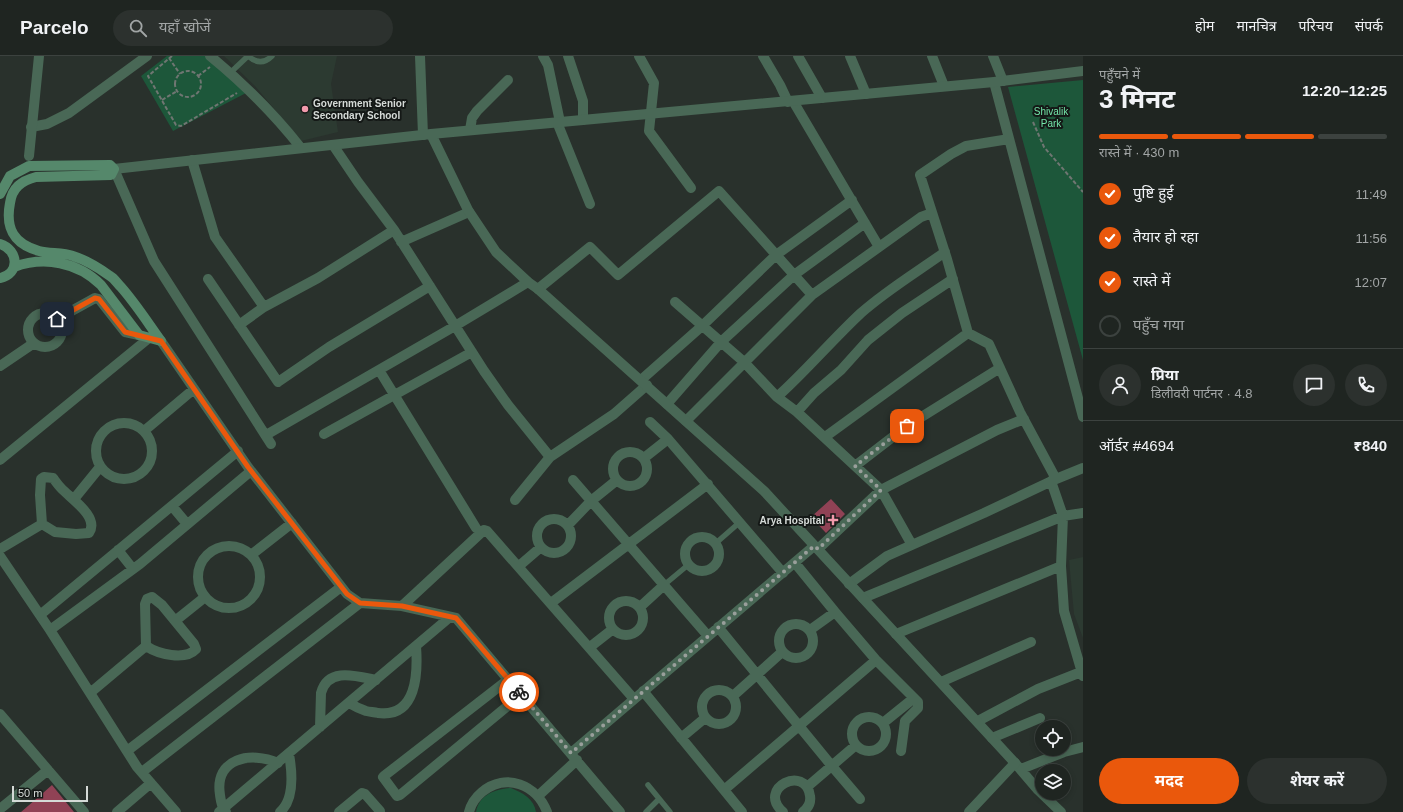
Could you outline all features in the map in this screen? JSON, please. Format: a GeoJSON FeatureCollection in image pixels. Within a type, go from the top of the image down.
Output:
{"type":"FeatureCollection","features":[{"type":"Feature","properties":{"kind":"main road"},"geometry":{"type":"LineString","coordinates":[[0,194],[10,176],[29,166],[110,165],[114,169],[111,175],[36,177],[28,179],[18,185],[12,192],[9,204],[9,223],[11,231],[16,240],[39,251],[71,255],[91,263],[112,276],[129,296],[161,341]]}},
{"type":"Feature","properties":{"kind":"main road"},"geometry":{"type":"LineString","coordinates":[[0,278],[8,275],[14,267],[14,256],[5,247],[16,240]]}},
{"type":"Feature","properties":{"kind":"main road"},"geometry":{"type":"LineString","coordinates":[[14,267],[37,261],[55,261],[75,267],[94,278],[105,289],[144,337],[161,341]]}},
{"type":"Feature","properties":{"kind":"street"},"geometry":{"type":"LineString","coordinates":[[29,156],[39,56]]}},
{"type":"Feature","properties":{"kind":"street"},"geometry":{"type":"LineString","coordinates":[[31,127],[47,124],[69,113],[147,56]]}},
{"type":"Feature","properties":{"kind":"street"},"geometry":{"type":"LineString","coordinates":[[420,56],[427,134],[469,212],[496,252],[528,282],[538,289],[644,382],[764,491],[978,721],[1038,790],[1061,812]]}},
{"type":"Feature","properties":{"kind":"street"},"geometry":{"type":"LineString","coordinates":[[543,56],[548,65],[559,122],[590,204]]}},
{"type":"Feature","properties":{"kind":"street"},"geometry":{"type":"LineString","coordinates":[[568,56],[583,101],[583,120]]}},
{"type":"Feature","properties":{"kind":"street"},"geometry":{"type":"LineString","coordinates":[[638,56],[654,84],[649,131],[691,188]]}},
{"type":"Feature","properties":{"kind":"street"},"geometry":{"type":"LineString","coordinates":[[763,56],[852,200],[879,247]]}},
{"type":"Feature","properties":{"kind":"street"},"geometry":{"type":"LineString","coordinates":[[798,56],[822,98]]}},
{"type":"Feature","properties":{"kind":"street"},"geometry":{"type":"LineString","coordinates":[[850,56],[866,94]]}},
{"type":"Feature","properties":{"kind":"street"},"geometry":{"type":"LineString","coordinates":[[932,56],[944,86]]}},
{"type":"Feature","properties":{"kind":"street"},"geometry":{"type":"LineString","coordinates":[[993,56],[1009,139],[1083,417]]}},
{"type":"Feature","properties":{"kind":"street"},"geometry":{"type":"LineString","coordinates":[[211,61],[230,73],[285,128],[301,148]]}},
{"type":"Feature","properties":{"kind":"street"},"geometry":{"type":"LineString","coordinates":[[271,444],[154,261],[114,169],[427,134],[999,82],[1083,71]]}},
{"type":"Feature","properties":{"kind":"street"},"geometry":{"type":"LineString","coordinates":[[470,130],[472,118],[476,111],[508,80]]}},
{"type":"Feature","properties":{"kind":"street"},"geometry":{"type":"LineString","coordinates":[[978,721],[1038,689],[1082,674],[1064,611],[1061,566],[1062,516],[1054,480],[989,344],[968,333],[945,252],[920,175],[951,154],[966,146],[1009,139]]}},
{"type":"Feature","properties":{"kind":"street"},"geometry":{"type":"LineString","coordinates":[[333,145],[358,182],[394,230],[472,352],[508,405],[550,457]]}},
{"type":"Feature","properties":{"kind":"street"},"geometry":{"type":"LineString","coordinates":[[192,160],[215,237],[264,307]]}},
{"type":"Feature","properties":{"kind":"street"},"geometry":{"type":"LineString","coordinates":[[538,289],[590,247],[618,275],[719,191],[812,295]]}},
{"type":"Feature","properties":{"kind":"street"},"geometry":{"type":"LineString","coordinates":[[515,500],[550,457],[614,414],[644,382],[776,255],[852,200]]}},
{"type":"Feature","properties":{"kind":"street"},"geometry":{"type":"LineString","coordinates":[[401,242],[469,212]]}},
{"type":"Feature","properties":{"kind":"street"},"geometry":{"type":"LineString","coordinates":[[686,421],[812,295],[921,217],[932,213]]}},
{"type":"Feature","properties":{"kind":"street"},"geometry":{"type":"LineString","coordinates":[[667,404],[721,342],[794,275],[865,223]]}},
{"type":"Feature","properties":{"kind":"street"},"geometry":{"type":"LineString","coordinates":[[239,325],[264,307],[318,278],[394,230]]}},
{"type":"Feature","properties":{"kind":"street"},"geometry":{"type":"LineString","coordinates":[[777,398],[860,314],[883,294],[945,252]]}},
{"type":"Feature","properties":{"kind":"street"},"geometry":{"type":"LineString","coordinates":[[208,279],[278,382],[329,347],[430,286]]}},
{"type":"Feature","properties":{"kind":"street"},"geometry":{"type":"LineString","coordinates":[[797,412],[814,393],[840,370],[868,340],[902,313],[953,279]]}},
{"type":"Feature","properties":{"kind":"street"},"geometry":{"type":"LineString","coordinates":[[266,435],[456,326],[528,282]]}},
{"type":"Feature","properties":{"kind":"street"},"geometry":{"type":"LineString","coordinates":[[57,319],[95,298],[99,299],[125,332],[144,337]]}},
{"type":"Feature","properties":{"kind":"street"},"geometry":{"type":"LineString","coordinates":[[675,302],[744,362],[777,398],[797,412],[881,490],[912,545]]}},
{"type":"Feature","properties":{"kind":"street"},"geometry":{"type":"LineString","coordinates":[[42,313],[48,313],[57,319],[61,329],[61,334],[55,343],[44,346],[34,343],[28,333],[29,322],[32,318],[42,313]]}},
{"type":"Feature","properties":{"kind":"street"},"geometry":{"type":"LineString","coordinates":[[825,437],[968,333]]}},
{"type":"Feature","properties":{"kind":"street"},"geometry":{"type":"LineString","coordinates":[[0,460],[144,337]]}},
{"type":"Feature","properties":{"kind":"street"},"geometry":{"type":"LineString","coordinates":[[161,341],[251,471],[347,594],[360,603],[402,606],[456,618],[620,812]]}},
{"type":"Feature","properties":{"kind":"street"},"geometry":{"type":"LineString","coordinates":[[0,366],[34,343]]}},
{"type":"Feature","properties":{"kind":"street"},"geometry":{"type":"LineString","coordinates":[[324,434],[472,352]]}},
{"type":"Feature","properties":{"kind":"street"},"geometry":{"type":"LineString","coordinates":[[855,466],[907,426],[1000,368]]}},
{"type":"Feature","properties":{"kind":"street"},"geometry":{"type":"LineString","coordinates":[[379,370],[476,528]]}},
{"type":"Feature","properties":{"kind":"street"},"geometry":{"type":"LineString","coordinates":[[144,431],[194,388]]}},
{"type":"Feature","properties":{"kind":"street"},"geometry":{"type":"LineString","coordinates":[[538,796],[574,756],[634,699],[718,627],[816,547],[881,490],[997,430],[1024,419]]}},
{"type":"Feature","properties":{"kind":"street"},"geometry":{"type":"LineString","coordinates":[[650,422],[668,439],[708,484],[783,573]]}},
{"type":"Feature","properties":{"kind":"street"},"geometry":{"type":"LineString","coordinates":[[128,423],[144,431],[149,438],[153,455],[148,467],[139,476],[122,480],[110,476],[100,467],[96,459],[95,450],[97,440],[106,430],[118,424],[128,423]]}},
{"type":"Feature","properties":{"kind":"street"},"geometry":{"type":"LineString","coordinates":[[644,458],[668,439]]}},
{"type":"Feature","properties":{"kind":"street"},"geometry":{"type":"LineString","coordinates":[[40,615],[238,451]]}},
{"type":"Feature","properties":{"kind":"street"},"geometry":{"type":"LineString","coordinates":[[634,452],[644,458],[648,468],[647,473],[641,483],[626,486],[616,480],[613,468],[614,462],[622,453],[634,452]]}},
{"type":"Feature","properties":{"kind":"street"},"geometry":{"type":"LineString","coordinates":[[74,499],[100,467]]}},
{"type":"Feature","properties":{"kind":"street"},"geometry":{"type":"LineString","coordinates":[[849,584],[887,556],[1083,468]]}},
{"type":"Feature","properties":{"kind":"street"},"geometry":{"type":"LineString","coordinates":[[50,630],[133,569],[251,471]]}},
{"type":"Feature","properties":{"kind":"street"},"geometry":{"type":"LineString","coordinates":[[53,478],[87,514],[91,523],[91,529],[88,532],[76,534],[55,532],[42,524],[40,494],[41,479],[53,478]]}},
{"type":"Feature","properties":{"kind":"street"},"geometry":{"type":"LineString","coordinates":[[573,480],[708,636]]}},
{"type":"Feature","properties":{"kind":"street"},"geometry":{"type":"LineString","coordinates":[[568,525],[591,501],[616,480]]}},
{"type":"Feature","properties":{"kind":"street"},"geometry":{"type":"LineString","coordinates":[[551,603],[708,484]]}},
{"type":"Feature","properties":{"kind":"street"},"geometry":{"type":"LineString","coordinates":[[172,506],[187,524]]}},
{"type":"Feature","properties":{"kind":"street"},"geometry":{"type":"LineString","coordinates":[[863,598],[1062,516],[1083,513]]}},
{"type":"Feature","properties":{"kind":"street"},"geometry":{"type":"LineString","coordinates":[[552,519],[558,519],[568,525],[572,535],[571,541],[565,550],[555,554],[545,551],[540,547],[537,536],[541,525],[552,519]]}},
{"type":"Feature","properties":{"kind":"street"},"geometry":{"type":"LineString","coordinates":[[251,556],[292,523]]}},
{"type":"Feature","properties":{"kind":"street"},"geometry":{"type":"LineString","coordinates":[[0,549],[42,524]]}},
{"type":"Feature","properties":{"kind":"street"},"geometry":{"type":"LineString","coordinates":[[402,606],[484,530],[491,533],[634,699]]}},
{"type":"Feature","properties":{"kind":"street"},"geometry":{"type":"LineString","coordinates":[[707,537],[716,543],[720,554],[715,566],[710,570],[705,572],[698,571],[688,565],[684,555],[685,549],[691,540],[707,537]]}},
{"type":"Feature","properties":{"kind":"street"},"geometry":{"type":"LineString","coordinates":[[233,546],[243,549],[251,556],[257,564],[260,573],[260,583],[256,593],[250,600],[242,606],[222,608],[213,604],[205,597],[200,588],[198,578],[200,568],[205,558],[212,551],[222,547],[233,546]]}},
{"type":"Feature","properties":{"kind":"street"},"geometry":{"type":"LineString","coordinates":[[519,566],[540,547]]}},
{"type":"Feature","properties":{"kind":"street"},"geometry":{"type":"LineString","coordinates":[[118,550],[133,569]]}},
{"type":"Feature","properties":{"kind":"street"},"geometry":{"type":"LineString","coordinates":[[0,556],[50,630],[137,766],[176,812]]}},
{"type":"Feature","properties":{"kind":"street"},"geometry":{"type":"LineString","coordinates":[[795,563],[876,660],[918,702],[918,708],[905,721],[901,752]]}},
{"type":"Feature","properties":{"kind":"street"},"geometry":{"type":"LineString","coordinates":[[896,634],[1061,566]]}},
{"type":"Feature","properties":{"kind":"street"},"geometry":{"type":"LineString","coordinates":[[640,607],[664,585]]}},
{"type":"Feature","properties":{"kind":"street"},"geometry":{"type":"LineString","coordinates":[[127,751],[341,586]]}},
{"type":"Feature","properties":{"kind":"street"},"geometry":{"type":"LineString","coordinates":[[152,597],[156,599],[175,621],[194,644],[196,649],[187,655],[176,655],[153,651],[146,646],[145,613],[147,599],[152,597]]}},
{"type":"Feature","properties":{"kind":"street"},"geometry":{"type":"LineString","coordinates":[[175,621],[205,597]]}},
{"type":"Feature","properties":{"kind":"street"},"geometry":{"type":"LineString","coordinates":[[624,600],[630,601],[640,607],[644,617],[644,622],[638,632],[627,635],[613,629],[609,617],[613,606],[624,600]]}},
{"type":"Feature","properties":{"kind":"street"},"geometry":{"type":"LineString","coordinates":[[142,772],[360,603]]}},
{"type":"Feature","properties":{"kind":"street"},"geometry":{"type":"LineString","coordinates":[[810,630],[835,612]]}},
{"type":"Feature","properties":{"kind":"street"},"geometry":{"type":"LineString","coordinates":[[278,763],[271,760],[248,758],[235,761],[230,764],[222,772],[219,782],[220,801],[223,811],[450,617]]}},
{"type":"Feature","properties":{"kind":"street"},"geometry":{"type":"LineString","coordinates":[[795,623],[806,626],[810,630],[814,641],[810,653],[799,658],[793,658],[782,652],[779,636],[785,627],[795,623]]}},
{"type":"Feature","properties":{"kind":"street"},"geometry":{"type":"LineString","coordinates":[[718,627],[831,766],[860,799]]}},
{"type":"Feature","properties":{"kind":"street"},"geometry":{"type":"LineString","coordinates":[[590,648],[613,629]]}},
{"type":"Feature","properties":{"kind":"street"},"geometry":{"type":"LineString","coordinates":[[941,682],[1031,642]]}},
{"type":"Feature","properties":{"kind":"street"},"geometry":{"type":"LineString","coordinates":[[90,693],[146,646]]}},
{"type":"Feature","properties":{"kind":"street"},"geometry":{"type":"LineString","coordinates":[[349,703],[368,712],[386,714],[404,706],[411,697],[415,683],[417,658],[416,646]]}},
{"type":"Feature","properties":{"kind":"street"},"geometry":{"type":"LineString","coordinates":[[733,696],[782,652]]}},
{"type":"Feature","properties":{"kind":"street"},"geometry":{"type":"LineString","coordinates":[[724,790],[876,660]]}},
{"type":"Feature","properties":{"kind":"street"},"geometry":{"type":"LineString","coordinates":[[320,727],[321,693],[322,688],[329,679],[335,676],[344,675],[376,680]]}},
{"type":"Feature","properties":{"kind":"street"},"geometry":{"type":"LineString","coordinates":[[509,679],[383,777],[397,796],[521,695]]}},
{"type":"Feature","properties":{"kind":"street"},"geometry":{"type":"LineString","coordinates":[[722,690],[733,696],[736,701],[736,712],[730,721],[720,724],[709,722],[705,718],[701,707],[703,700],[710,692],[722,690]]}},
{"type":"Feature","properties":{"kind":"street"},"geometry":{"type":"LineString","coordinates":[[643,691],[742,812]]}},
{"type":"Feature","properties":{"kind":"street"},"geometry":{"type":"LineString","coordinates":[[883,723],[914,698]]}},
{"type":"Feature","properties":{"kind":"street"},"geometry":{"type":"LineString","coordinates":[[0,714],[84,812]]}},
{"type":"Feature","properties":{"kind":"street"},"geometry":{"type":"LineString","coordinates":[[873,717],[883,723],[887,733],[886,739],[880,748],[876,751],[865,751],[856,745],[852,734],[856,723],[861,719],[873,717]]}},
{"type":"Feature","properties":{"kind":"street"},"geometry":{"type":"LineString","coordinates":[[681,738],[705,718]]}},
{"type":"Feature","properties":{"kind":"street"},"geometry":{"type":"LineString","coordinates":[[992,738],[1040,718]]}},
{"type":"Feature","properties":{"kind":"street"},"geometry":{"type":"LineString","coordinates":[[807,787],[856,745]]}},
{"type":"Feature","properties":{"kind":"street"},"geometry":{"type":"LineString","coordinates":[[969,812],[1018,766],[1083,747]]}},
{"type":"Feature","properties":{"kind":"street"},"geometry":{"type":"LineString","coordinates":[[280,812],[283,810],[291,789],[292,778],[289,754]]}},
{"type":"Feature","properties":{"kind":"street"},"geometry":{"type":"LineString","coordinates":[[0,809],[48,770]]}},
{"type":"Feature","properties":{"kind":"street"},"geometry":{"type":"LineString","coordinates":[[779,811],[776,804],[776,791],[784,782],[796,780],[807,787],[810,797],[808,807],[803,812]]}},
{"type":"Feature","properties":{"kind":"street"},"geometry":{"type":"LineString","coordinates":[[117,812],[151,782]]}},
{"type":"Feature","properties":{"kind":"street"},"geometry":{"type":"LineString","coordinates":[[469,812],[477,796],[488,787],[501,782],[515,782],[528,787],[538,796],[544,804],[547,812]]}},
{"type":"Feature","properties":{"kind":"street"},"geometry":{"type":"LineString","coordinates":[[339,812],[362,793],[364,793],[380,812]]}},
{"type":"Feature","properties":{"kind":"lane"},"geometry":{"type":"LineString","coordinates":[[230,73],[248,56],[252,60],[262,62],[272,56]]}},
{"type":"Feature","properties":{"kind":"lane"},"geometry":{"type":"LineString","coordinates":[[716,543],[740,522]]}},
{"type":"Feature","properties":{"kind":"lane"},"geometry":{"type":"LineString","coordinates":[[664,585],[688,565]]}},
{"type":"Feature","properties":{"kind":"lane"},"geometry":{"type":"LineString","coordinates":[[648,785],[670,812]]}},
{"type":"Feature","properties":{"kind":"lane"},"geometry":{"type":"LineString","coordinates":[[646,812],[659,799]]}},
{"type":"Feature","properties":{"kind":"path"},"geometry":{"type":"LineString","coordinates":[[172,56],[148,76],[176,125],[181,126],[237,94],[238,88]]}},
{"type":"Feature","properties":{"kind":"path"},"geometry":{"type":"LineString","coordinates":[[169,58],[180,74]]}},
{"type":"Feature","properties":{"kind":"path"},"geometry":{"type":"LineString","coordinates":[[198,76],[211,61]]}},
{"type":"Feature","properties":{"kind":"path"},"geometry":{"type":"LineString","coordinates":[[188,71],[198,76],[201,84],[198,92],[192,96],[182,96],[177,91],[175,86],[175,81],[180,74],[188,71]]}},
{"type":"Feature","properties":{"kind":"path"},"geometry":{"type":"LineString","coordinates":[[162,100],[177,91]]}},
{"type":"Feature","properties":{"kind":"path"},"geometry":{"type":"LineString","coordinates":[[1033,122],[1044,147],[1083,192]]}},
{"type":"Feature","properties":{"kind":"shaded area","name":"Government Senior Secondary School"},"geometry":{"type":"Polygon","coordinates":[[[224,56],[337,56],[331,84],[338,132],[301,141],[255,86],[224,56]]]}},
{"type":"Feature","properties":{"kind":"shaded area"},"geometry":{"type":"Polygon","coordinates":[[[1083,557],[1083,638],[1074,614],[1069,560],[1083,557]]]}},
{"type":"Feature","properties":{"kind":"green space"},"geometry":{"type":"Polygon","coordinates":[[[167,56],[206,56],[246,93],[173,131],[141,76],[167,56]]]}},
{"type":"Feature","properties":{"kind":"green space","name":"Shivalik Park"},"geometry":{"type":"Polygon","coordinates":[[[1083,80],[1083,360],[1008,87],[1083,80]]]}},
{"type":"Feature","properties":{"kind":"green space"},"geometry":{"type":"Polygon","coordinates":[[[511,788],[527,797],[533,803],[536,812],[476,812],[480,801],[484,797],[499,790],[511,788]]]}},
{"type":"Feature","properties":{"kind":"building"},"geometry":{"type":"Polygon","coordinates":[[[831,499],[845,514],[826,533],[811,517],[831,499]]]}},
{"type":"Feature","properties":{"kind":"building"},"geometry":{"type":"Polygon","coordinates":[[[52,785],[74,812],[21,812],[43,793],[52,785]]]}},
{"type":"Feature","properties":{"kind":"way so far"},"geometry":{"type":"LineString","coordinates":[[519,692],[571,753],[814,546],[818,549],[881,490],[855,466],[907,426]]}},
{"type":"Feature","properties":{"kind":"place","name":"Government Senior Secondary School"},"geometry":{"type":"Point","coordinates":[305,109]}},
{"type":"Feature","properties":{"kind":"place","name":"Arya Hospital"},"geometry":{"type":"Point","coordinates":[833,520]}},
{"type":"Feature","properties":{"kind":"route"},"geometry":{"type":"LineString","coordinates":[[57,319],[95,298],[99,299],[125,332],[161,341],[248,467],[347,594],[360,603],[402,606],[456,618],[519,692]]}}]}
